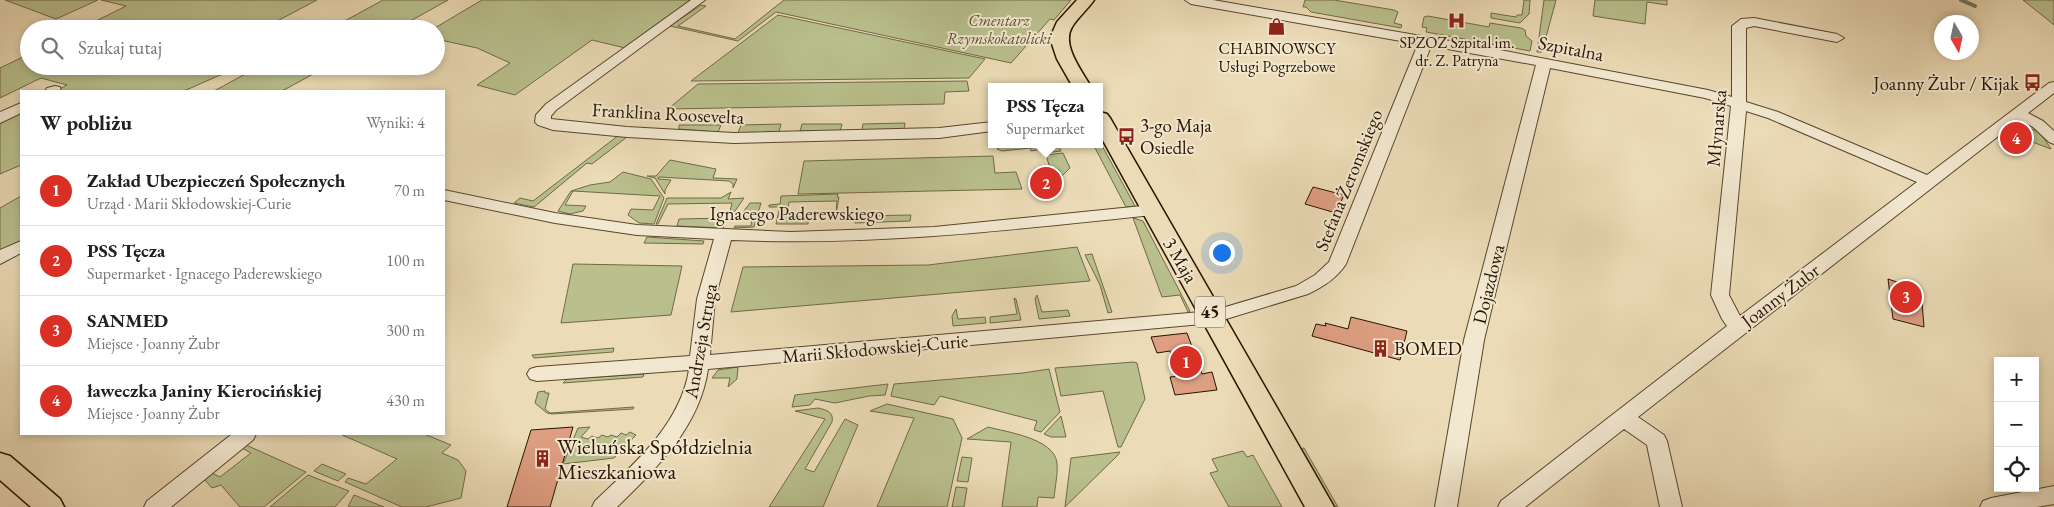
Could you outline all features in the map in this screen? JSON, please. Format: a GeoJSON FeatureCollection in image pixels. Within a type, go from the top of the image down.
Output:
{"type":"FeatureCollection","features":[{"type":"Feature","properties":{"kind":"main road"},"geometry":{"type":"LineString","coordinates":[[1080,83],[1066,59],[1059,38],[1064,26],[1086,0]]}},
{"type":"Feature","properties":{"kind":"main road","name":"3 Maja"},"geometry":{"type":"LineString","coordinates":[[1103,123],[1320,507]]}},
{"type":"Feature","properties":{"kind":"main road"},"geometry":{"type":"LineString","coordinates":[[0,464],[50,507]]}},
{"type":"Feature","properties":{"kind":"street","name":"Franklina Roosevelta"},"geometry":{"type":"LineString","coordinates":[[699,0],[551,107],[543,115],[543,122],[553,125],[618,132],[734,138],[939,133],[988,127]]}},
{"type":"Feature","properties":{"kind":"street","name":"Szpitalna"},"geometry":{"type":"LineString","coordinates":[[1191,0],[1426,41],[1699,92],[1739,103],[1797,124],[1930,182]]}},
{"type":"Feature","properties":{"kind":"street","name":"Młynarska"},"geometry":{"type":"LineString","coordinates":[[1740,326],[1731,319],[1720,295],[1739,103],[1741,58],[1739,26],[1742,23],[1754,22],[1837,38]]}},
{"type":"Feature","properties":{"kind":"street","name":"Stefana Żeromskiego"},"geometry":{"type":"LineString","coordinates":[[1213,318],[1316,284],[1328,276],[1337,264],[1426,41]]}},
{"type":"Feature","properties":{"kind":"street","name":"Dojazdowa"},"geometry":{"type":"LineString","coordinates":[[1446,507],[1474,340],[1544,63]]}},
{"type":"Feature","properties":{"kind":"street","name":"Joanny Żubr"},"geometry":{"type":"LineString","coordinates":[[1510,507],[1622,417],[2054,86]]}},
{"type":"Feature","properties":{"kind":"street"},"geometry":{"type":"LineString","coordinates":[[0,118],[20,108]]}},
{"type":"Feature","properties":{"kind":"street"},"geometry":{"type":"LineString","coordinates":[[2019,114],[2038,124],[2054,139]]}},
{"type":"Feature","properties":{"kind":"street","name":"Ignacego Paderewskiego"},"geometry":{"type":"LineString","coordinates":[[445,195],[604,226],[651,231],[800,237],[916,234],[1152,210]]}},
{"type":"Feature","properties":{"kind":"street","name":"Andrzeja Struga"},"geometry":{"type":"LineString","coordinates":[[603,507],[676,427],[685,413],[694,392],[704,306],[724,234]]}},
{"type":"Feature","properties":{"kind":"street"},"geometry":{"type":"LineString","coordinates":[[0,258],[20,247]]}},
{"type":"Feature","properties":{"kind":"street","name":"Marii Skłodowskiej-Curie"},"geometry":{"type":"LineString","coordinates":[[537,374],[941,343],[1213,318]]}},
{"type":"Feature","properties":{"kind":"street"},"geometry":{"type":"LineString","coordinates":[[1622,417],[1657,441],[1671,507]]}},
{"type":"Feature","properties":{"kind":"street"},"geometry":{"type":"LineString","coordinates":[[155,507],[245,435]]}},
{"type":"Feature","properties":{"kind":"street"},"geometry":{"type":"LineString","coordinates":[[1991,507],[2054,494]]}},
{"type":"Feature","properties":{"kind":"green space"},"geometry":{"type":"Polygon","coordinates":[[[5,0],[98,0],[56,19],[5,0]]]}},
{"type":"Feature","properties":{"kind":"green space"},"geometry":{"type":"Polygon","coordinates":[[[101,0],[317,0],[279,20],[98,20],[126,6],[101,0]]]}},
{"type":"Feature","properties":{"kind":"green space"},"geometry":{"type":"Polygon","coordinates":[[[383,0],[448,0],[412,20],[346,20],[383,0]]]}},
{"type":"Feature","properties":{"kind":"green space"},"geometry":{"type":"Polygon","coordinates":[[[482,0],[696,0],[625,48],[592,40],[515,95],[477,85],[510,63],[477,48],[445,41],[445,22],[482,0]]]}},
{"type":"Feature","properties":{"kind":"green space","name":"Cmentarz Rzymskokatolicki"},"geometry":{"type":"Polygon","coordinates":[[[784,0],[1071,0],[1054,20],[1050,19],[1011,63],[776,12],[738,41],[670,26],[701,5],[706,6],[678,26],[735,39],[784,0]]]}},
{"type":"Feature","properties":{"kind":"green space"},"geometry":{"type":"Polygon","coordinates":[[[1305,0],[1334,0],[1394,10],[1398,12],[1394,23],[1402,25],[1401,28],[1311,12],[1306,7],[1303,7],[1305,0]]]}},
{"type":"Feature","properties":{"kind":"green space"},"geometry":{"type":"Polygon","coordinates":[[[1524,0],[1530,0],[1529,14],[1520,23],[1491,18],[1491,13],[1516,17],[1517,15],[1522,15],[1524,0]]]}},
{"type":"Feature","properties":{"kind":"green space"},"geometry":{"type":"Polygon","coordinates":[[[1544,0],[1556,0],[1542,52],[1537,52],[1544,0]]]}},
{"type":"Feature","properties":{"kind":"green space"},"geometry":{"type":"Polygon","coordinates":[[[1595,0],[1667,0],[1667,5],[1647,2],[1645,24],[1593,16],[1595,0]]]}},
{"type":"Feature","properties":{"kind":"green space"},"geometry":{"type":"Polygon","coordinates":[[[2023,0],[2054,0],[2054,25],[2053,24],[2023,0]]]}},
{"type":"Feature","properties":{"kind":"green space"},"geometry":{"type":"Polygon","coordinates":[[[778,15],[985,59],[969,78],[691,81],[778,15]]]}},
{"type":"Feature","properties":{"kind":"green space"},"geometry":{"type":"Polygon","coordinates":[[[1428,16],[1489,27],[1490,23],[1521,28],[1525,30],[1526,36],[1532,41],[1530,51],[1426,32],[1427,28],[1422,27],[1424,17],[1428,16]]]}},
{"type":"Feature","properties":{"kind":"green space"},"geometry":{"type":"Polygon","coordinates":[[[20,58],[20,75],[220,75],[186,90],[58,90],[67,85],[41,78],[0,98],[0,68],[20,58]]]}},
{"type":"Feature","properties":{"kind":"green space"},"geometry":{"type":"Polygon","coordinates":[[[243,75],[311,75],[284,90],[216,90],[243,75]]]}},
{"type":"Feature","properties":{"kind":"green space"},"geometry":{"type":"Polygon","coordinates":[[[967,81],[969,91],[945,92],[944,104],[668,109],[698,84],[967,81]]]}},
{"type":"Feature","properties":{"kind":"green space"},"geometry":{"type":"Polygon","coordinates":[[[20,111],[20,165],[0,174],[0,122],[20,111]]]}},
{"type":"Feature","properties":{"kind":"green space"},"geometry":{"type":"Polygon","coordinates":[[[905,123],[904,129],[862,130],[863,124],[905,123]]]}},
{"type":"Feature","properties":{"kind":"green space"},"geometry":{"type":"Polygon","coordinates":[[[781,124],[779,132],[738,133],[741,125],[781,124]]]}},
{"type":"Feature","properties":{"kind":"green space"},"geometry":{"type":"Polygon","coordinates":[[[802,124],[842,124],[840,131],[800,131],[802,124]]]}},
{"type":"Feature","properties":{"kind":"green space"},"geometry":{"type":"Polygon","coordinates":[[[679,125],[721,125],[718,132],[679,129],[679,125]]]}},
{"type":"Feature","properties":{"kind":"green space"},"geometry":{"type":"Polygon","coordinates":[[[2020,128],[2035,130],[2051,149],[2022,138],[2014,132],[2020,128]]]}},
{"type":"Feature","properties":{"kind":"green space"},"geometry":{"type":"Polygon","coordinates":[[[619,135],[627,137],[592,164],[587,163],[534,207],[514,203],[520,198],[533,201],[619,135]]]}},
{"type":"Feature","properties":{"kind":"green space"},"geometry":{"type":"Polygon","coordinates":[[[1103,147],[1135,206],[1126,207],[1095,148],[1103,147]]]}},
{"type":"Feature","properties":{"kind":"green space"},"geometry":{"type":"Polygon","coordinates":[[[998,148],[1030,148],[1002,151],[998,148]]]}},
{"type":"Feature","properties":{"kind":"green space"},"geometry":{"type":"Polygon","coordinates":[[[1030,148],[1060,148],[1061,151],[1045,153],[1043,149],[1031,151],[1030,148]]]}},
{"type":"Feature","properties":{"kind":"green space"},"geometry":{"type":"Polygon","coordinates":[[[1063,153],[1070,168],[1062,176],[1059,170],[1049,165],[1046,155],[1063,153]]]}},
{"type":"Feature","properties":{"kind":"green space"},"geometry":{"type":"Polygon","coordinates":[[[993,156],[995,173],[1016,172],[1022,189],[798,194],[804,161],[993,156]]]}},
{"type":"Feature","properties":{"kind":"green space"},"geometry":{"type":"Polygon","coordinates":[[[670,160],[716,169],[713,178],[737,179],[733,188],[733,184],[729,181],[659,177],[658,179],[671,180],[665,190],[665,194],[655,178],[647,176],[656,176],[670,160]]]}},
{"type":"Feature","properties":{"kind":"green space"},"geometry":{"type":"Polygon","coordinates":[[[623,172],[651,179],[664,198],[654,224],[639,223],[628,215],[631,209],[653,210],[660,196],[573,191],[565,205],[586,206],[583,211],[570,214],[558,211],[571,191],[590,185],[610,182],[623,172]]]}},
{"type":"Feature","properties":{"kind":"green space"},"geometry":{"type":"Polygon","coordinates":[[[731,192],[728,199],[744,198],[733,214],[729,216],[732,203],[668,204],[658,224],[656,224],[667,198],[721,198],[731,192]]]}},
{"type":"Feature","properties":{"kind":"green space"},"geometry":{"type":"Polygon","coordinates":[[[838,194],[836,214],[837,201],[789,202],[787,216],[808,217],[808,224],[776,224],[780,207],[769,207],[769,205],[780,204],[781,196],[838,194]]]}},
{"type":"Feature","properties":{"kind":"green space"},"geometry":{"type":"Polygon","coordinates":[[[20,197],[20,242],[0,253],[0,208],[20,197]]]}},
{"type":"Feature","properties":{"kind":"green space"},"geometry":{"type":"Polygon","coordinates":[[[750,203],[761,203],[754,227],[734,228],[735,226],[751,226],[752,218],[738,219],[750,203]]]}},
{"type":"Feature","properties":{"kind":"green space"},"geometry":{"type":"Polygon","coordinates":[[[911,215],[910,221],[855,223],[856,216],[911,215]]]}},
{"type":"Feature","properties":{"kind":"green space"},"geometry":{"type":"Polygon","coordinates":[[[726,218],[723,228],[677,226],[679,219],[726,218]]]}},
{"type":"Feature","properties":{"kind":"green space"},"geometry":{"type":"Polygon","coordinates":[[[1133,218],[1143,221],[1190,311],[1188,312],[1180,295],[1162,297],[1133,218]]]}},
{"type":"Feature","properties":{"kind":"green space"},"geometry":{"type":"Polygon","coordinates":[[[647,237],[704,241],[703,244],[644,243],[647,237]]]}},
{"type":"Feature","properties":{"kind":"green space"},"geometry":{"type":"Polygon","coordinates":[[[1077,247],[1090,281],[731,312],[743,267],[928,265],[1077,247]]]}},
{"type":"Feature","properties":{"kind":"green space"},"geometry":{"type":"Polygon","coordinates":[[[1092,254],[1112,312],[1108,313],[1100,285],[1085,255],[1092,254]]]}},
{"type":"Feature","properties":{"kind":"green space"},"geometry":{"type":"Polygon","coordinates":[[[573,264],[682,266],[671,315],[561,323],[573,264]]]}},
{"type":"Feature","properties":{"kind":"green space"},"geometry":{"type":"Polygon","coordinates":[[[1037,295],[1042,312],[1068,310],[1070,316],[1039,319],[1035,299],[1037,295]]]}},
{"type":"Feature","properties":{"kind":"green space"},"geometry":{"type":"Polygon","coordinates":[[[1014,298],[1016,299],[1021,320],[990,323],[990,317],[1017,314],[1014,298]]]}},
{"type":"Feature","properties":{"kind":"green space"},"geometry":{"type":"Polygon","coordinates":[[[956,309],[958,319],[985,317],[986,323],[953,326],[952,316],[956,309]]]}},
{"type":"Feature","properties":{"kind":"green space"},"geometry":{"type":"Polygon","coordinates":[[[614,348],[613,352],[534,358],[532,355],[614,348]]]}},
{"type":"Feature","properties":{"kind":"green space"},"geometry":{"type":"Polygon","coordinates":[[[1137,363],[1145,399],[1121,447],[1118,447],[1103,391],[1061,396],[1055,368],[1137,363]]]}},
{"type":"Feature","properties":{"kind":"green space"},"geometry":{"type":"Polygon","coordinates":[[[738,367],[737,379],[728,387],[730,378],[712,378],[718,370],[738,367]]]}},
{"type":"Feature","properties":{"kind":"green space"},"geometry":{"type":"Polygon","coordinates":[[[1049,369],[1060,412],[1041,432],[1034,430],[1037,421],[940,396],[934,405],[891,396],[894,384],[1049,369]]]}},
{"type":"Feature","properties":{"kind":"green space"},"geometry":{"type":"Polygon","coordinates":[[[644,374],[643,377],[563,383],[567,379],[644,374]]]}},
{"type":"Feature","properties":{"kind":"green space"},"geometry":{"type":"Polygon","coordinates":[[[888,384],[885,395],[869,396],[835,403],[815,399],[810,405],[792,407],[795,395],[888,384]]]}},
{"type":"Feature","properties":{"kind":"green space"},"geometry":{"type":"Polygon","coordinates":[[[545,391],[545,393],[549,393],[545,409],[550,413],[634,407],[633,409],[552,414],[547,413],[535,403],[538,392],[545,391]]]}},
{"type":"Feature","properties":{"kind":"green space"},"geometry":{"type":"Polygon","coordinates":[[[887,404],[953,419],[962,438],[947,507],[877,507],[914,418],[870,411],[887,404]]]}},
{"type":"Feature","properties":{"kind":"green space"},"geometry":{"type":"Polygon","coordinates":[[[818,408],[831,414],[832,422],[805,469],[814,472],[845,419],[858,425],[823,507],[769,507],[825,419],[795,411],[818,408]]]}},
{"type":"Feature","properties":{"kind":"green space"},"geometry":{"type":"Polygon","coordinates":[[[1061,416],[1066,437],[1051,437],[1044,434],[1061,416]]]}},
{"type":"Feature","properties":{"kind":"green space"},"geometry":{"type":"Polygon","coordinates":[[[590,427],[581,437],[588,439],[592,436],[598,438],[602,435],[608,437],[611,435],[617,437],[621,433],[626,435],[630,432],[636,435],[614,458],[563,464],[578,428],[590,427]]]}},
{"type":"Feature","properties":{"kind":"green space"},"geometry":{"type":"Polygon","coordinates":[[[988,427],[1039,442],[1054,454],[1057,463],[1057,476],[1054,498],[1038,497],[1037,507],[1002,507],[1011,442],[967,439],[988,427]]]}},
{"type":"Feature","properties":{"kind":"green space"},"geometry":{"type":"Polygon","coordinates":[[[342,435],[426,435],[451,445],[442,453],[458,460],[466,471],[461,498],[426,507],[402,507],[345,482],[348,478],[366,484],[397,459],[342,435]]]}},
{"type":"Feature","properties":{"kind":"green space"},"geometry":{"type":"Polygon","coordinates":[[[246,445],[306,472],[264,507],[240,507],[221,485],[212,488],[204,479],[212,473],[220,477],[251,453],[242,448],[246,445]]]}},
{"type":"Feature","properties":{"kind":"green space"},"geometry":{"type":"Polygon","coordinates":[[[1304,448],[1338,507],[1334,507],[1299,449],[1304,448]]]}},
{"type":"Feature","properties":{"kind":"green space"},"geometry":{"type":"Polygon","coordinates":[[[1243,451],[1247,457],[1253,455],[1282,507],[1229,507],[1210,473],[1218,471],[1212,459],[1243,451]]]}},
{"type":"Feature","properties":{"kind":"green space"},"geometry":{"type":"Polygon","coordinates":[[[1120,452],[1118,455],[1065,507],[1071,458],[1120,452]]]}},
{"type":"Feature","properties":{"kind":"green space"},"geometry":{"type":"Polygon","coordinates":[[[962,457],[972,458],[968,482],[957,481],[962,457]]]}},
{"type":"Feature","properties":{"kind":"green space"},"geometry":{"type":"Polygon","coordinates":[[[322,464],[346,474],[338,481],[314,471],[322,464]]]}},
{"type":"Feature","properties":{"kind":"green space"},"geometry":{"type":"Polygon","coordinates":[[[308,475],[349,491],[335,507],[270,507],[308,475]]]}},
{"type":"Feature","properties":{"kind":"green space"},"geometry":{"type":"Polygon","coordinates":[[[956,487],[967,488],[964,507],[952,507],[956,487]]]}},
{"type":"Feature","properties":{"kind":"green space"},"geometry":{"type":"Polygon","coordinates":[[[354,495],[384,507],[348,507],[354,495]]]}},
{"type":"Feature","properties":{"kind":"building"},"geometry":{"type":"Polygon","coordinates":[[[1051,173],[1058,191],[1042,193],[1034,175],[1051,173]]]}},
{"type":"Feature","properties":{"kind":"building"},"geometry":{"type":"Polygon","coordinates":[[[1313,187],[1344,195],[1336,213],[1305,204],[1313,187]]]}},
{"type":"Feature","properties":{"kind":"building"},"geometry":{"type":"Polygon","coordinates":[[[1888,279],[1921,290],[1924,327],[1893,319],[1888,279]]]}},
{"type":"Feature","properties":{"kind":"building","name":"BOMED"},"geometry":{"type":"Polygon","coordinates":[[[1351,317],[1407,331],[1400,360],[1312,336],[1316,324],[1326,326],[1325,323],[1348,329],[1351,317]]]}},
{"type":"Feature","properties":{"kind":"building"},"geometry":{"type":"Polygon","coordinates":[[[1187,333],[1202,374],[1212,372],[1217,390],[1175,395],[1170,377],[1179,376],[1170,351],[1157,353],[1151,337],[1187,333]]]}},
{"type":"Feature","properties":{"kind":"building","name":"Wieluńska Spółdzielnia Mieszkaniowa"},"geometry":{"type":"Polygon","coordinates":[[[573,427],[550,507],[507,507],[531,430],[573,427]]]}},
{"type":"Feature","properties":{"kind":"waterway"},"geometry":{"type":"LineString","coordinates":[[1961,0],[1975,6]]}},
{"type":"Feature","properties":{"kind":"place","name":"SPZOZ Szpital im. dr. Z. Patryna"},"geometry":{"type":"Point","coordinates":[1457,21]}},
{"type":"Feature","properties":{"kind":"place","name":"CHABINOWSCY Usługi Pogrzebowe"},"geometry":{"type":"Point","coordinates":[1277,27]}},
{"type":"Feature","properties":{"kind":"place","name":"Joanny Żubr / Kijak"},"geometry":{"type":"Point","coordinates":[2033,83]}},
{"type":"Feature","properties":{"kind":"place","name":"3-go Maja Osiedle"},"geometry":{"type":"Point","coordinates":[1126,136]}},
{"type":"Feature","properties":{"kind":"place","name":"ławeczka Janiny Kierocińskiej"},"geometry":{"type":"Point","coordinates":[2016,138]}},
{"type":"Feature","properties":{"kind":"place","name":"PSS Tęcza"},"geometry":{"type":"Point","coordinates":[1046,183]}},
{"type":"Feature","properties":{"kind":"place","name":"SANMED"},"geometry":{"type":"Point","coordinates":[1906,297]}},
{"type":"Feature","properties":{"kind":"place","name":"BOMED"},"geometry":{"type":"Point","coordinates":[1380,348]}},
{"type":"Feature","properties":{"kind":"place","name":"Zakład Ubezpieczeń Społecznych"},"geometry":{"type":"Point","coordinates":[1186,362]}},
{"type":"Feature","properties":{"kind":"place","name":"Wieluńska Spółdzielnia Mieszkaniowa"},"geometry":{"type":"Point","coordinates":[543,459]}}]}
